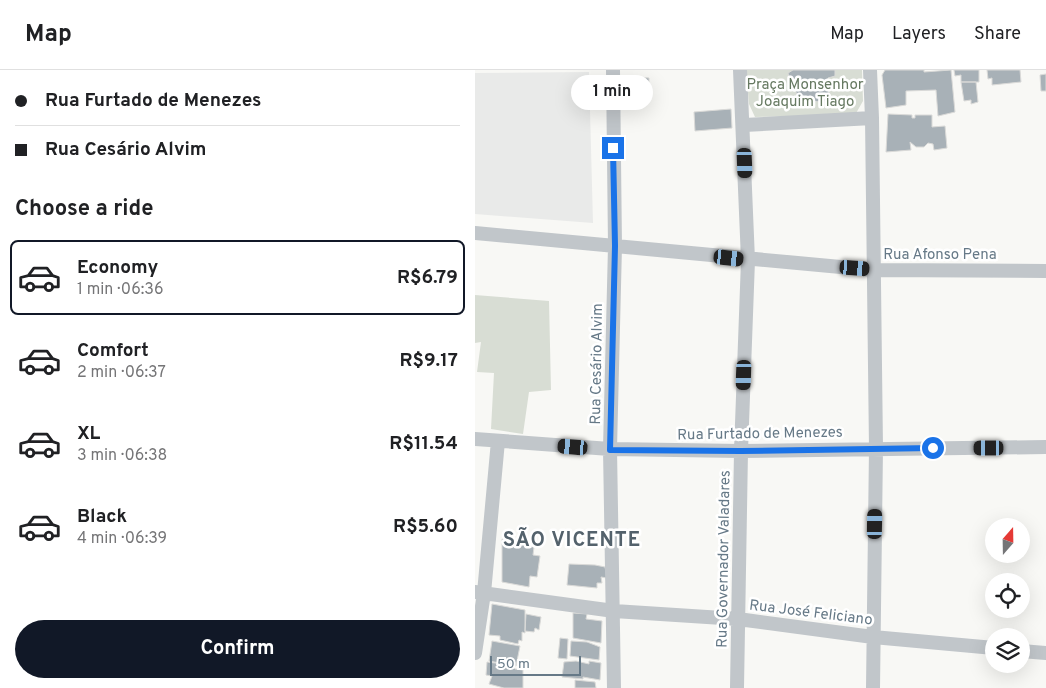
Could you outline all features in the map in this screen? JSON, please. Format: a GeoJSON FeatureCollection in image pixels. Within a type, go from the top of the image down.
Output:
{"type":"FeatureCollection","features":[{"type":"Feature","properties":{"kind":"street","name":"Rua Cesário Alvim"},"geometry":{"type":"LineString","coordinates":[[613,70],[615,246],[610,450],[614,688]]}},
{"type":"Feature","properties":{"kind":"street","name":"Rua Governador Valadares"},"geometry":{"type":"LineString","coordinates":[[737,688],[741,451],[748,260],[744,125],[740,70]]}},
{"type":"Feature","properties":{"kind":"street"},"geometry":{"type":"LineString","coordinates":[[870,70],[873,118],[876,448],[873,688]]}},
{"type":"Feature","properties":{"kind":"street"},"geometry":{"type":"LineString","coordinates":[[744,125],[873,118]]}},
{"type":"Feature","properties":{"kind":"street","name":"Rua Afonso Pena"},"geometry":{"type":"LineString","coordinates":[[475,233],[748,260],[873,270],[1046,271]]}},
{"type":"Feature","properties":{"kind":"street","name":"Rua Furtado de Menezes"},"geometry":{"type":"LineString","coordinates":[[475,439],[610,450],[741,451],[1046,447]]}},
{"type":"Feature","properties":{"kind":"street"},"geometry":{"type":"LineString","coordinates":[[475,653],[479,592],[498,441]]}},
{"type":"Feature","properties":{"kind":"street","name":"Rua José Feliciano"},"geometry":{"type":"LineString","coordinates":[[479,592],[614,612],[738,619],[873,637],[985,647]]}},
{"type":"Feature","properties":{"kind":"street"},"geometry":{"type":"LineString","coordinates":[[1030,652],[1046,653]]}},
{"type":"Feature","properties":{"kind":"shaded area"},"geometry":{"type":"Polygon","coordinates":[[[589,72],[593,223],[475,214],[475,73],[589,72]]]}},
{"type":"Feature","properties":{"kind":"green space","name":"Praça Monsenhor Joaquim Tiago"},"geometry":{"type":"Polygon","coordinates":[[[746,70],[862,70],[863,101],[855,115],[755,117],[749,104],[746,70]]]}},
{"type":"Feature","properties":{"kind":"green space"},"geometry":{"type":"Polygon","coordinates":[[[475,295],[549,301],[551,390],[529,392],[523,434],[491,429],[494,373],[477,372],[481,342],[475,343],[475,295]]]}},
{"type":"Feature","properties":{"kind":"building"},"geometry":{"type":"Polygon","coordinates":[[[793,70],[835,70],[835,76],[828,78],[829,97],[827,102],[798,101],[794,83],[790,82],[788,73],[793,70]]]}},
{"type":"Feature","properties":{"kind":"building"},"geometry":{"type":"Polygon","coordinates":[[[885,70],[924,70],[924,72],[951,70],[955,112],[938,116],[936,90],[906,91],[906,105],[886,108],[882,75],[885,70]]]}},
{"type":"Feature","properties":{"kind":"building"},"geometry":{"type":"Polygon","coordinates":[[[954,70],[979,70],[979,82],[961,82],[961,75],[955,76],[954,70]]]}},
{"type":"Feature","properties":{"kind":"building"},"geometry":{"type":"Polygon","coordinates":[[[987,70],[1020,70],[1021,82],[992,85],[992,78],[988,79],[987,70]]]}},
{"type":"Feature","properties":{"kind":"building"},"geometry":{"type":"Polygon","coordinates":[[[1046,74],[1046,91],[1041,91],[1040,75],[1046,74]]]}},
{"type":"Feature","properties":{"kind":"building"},"geometry":{"type":"Polygon","coordinates":[[[630,77],[649,78],[648,102],[629,101],[630,77]]]}},
{"type":"Feature","properties":{"kind":"building"},"geometry":{"type":"Polygon","coordinates":[[[961,82],[976,82],[978,102],[971,104],[971,100],[964,101],[961,82]]]}},
{"type":"Feature","properties":{"kind":"building"},"geometry":{"type":"Polygon","coordinates":[[[731,109],[732,128],[695,131],[694,112],[731,109]]]}},
{"type":"Feature","properties":{"kind":"building"},"geometry":{"type":"Polygon","coordinates":[[[888,114],[912,115],[912,118],[915,118],[915,115],[932,115],[932,127],[945,126],[947,148],[934,150],[933,144],[928,143],[924,147],[916,147],[910,142],[911,150],[886,152],[888,114]]]}},
{"type":"Feature","properties":{"kind":"building"},"geometry":{"type":"Polygon","coordinates":[[[502,539],[525,542],[525,546],[534,547],[533,555],[540,556],[537,577],[530,576],[529,587],[502,582],[502,539]]]}},
{"type":"Feature","properties":{"kind":"building"},"geometry":{"type":"Polygon","coordinates":[[[569,564],[605,567],[607,578],[601,577],[602,583],[597,583],[597,588],[567,585],[569,564]]]}},
{"type":"Feature","properties":{"kind":"building"},"geometry":{"type":"Polygon","coordinates":[[[492,604],[525,610],[525,633],[522,632],[522,641],[519,640],[518,644],[500,640],[500,636],[489,635],[492,604]]]}},
{"type":"Feature","properties":{"kind":"building"},"geometry":{"type":"Polygon","coordinates":[[[573,613],[587,614],[586,619],[602,621],[601,643],[573,638],[573,613]]]}},
{"type":"Feature","properties":{"kind":"building"},"geometry":{"type":"Polygon","coordinates":[[[526,614],[541,617],[539,630],[535,628],[534,632],[525,631],[526,614]]]}},
{"type":"Feature","properties":{"kind":"building"},"geometry":{"type":"Polygon","coordinates":[[[560,638],[568,639],[567,659],[558,658],[560,638]]]}},
{"type":"Feature","properties":{"kind":"building"},"geometry":{"type":"Polygon","coordinates":[[[492,641],[520,646],[516,666],[489,661],[492,641]]]}},
{"type":"Feature","properties":{"kind":"building"},"geometry":{"type":"Polygon","coordinates":[[[571,641],[587,642],[600,647],[599,660],[570,656],[571,641]]]}},
{"type":"Feature","properties":{"kind":"building"},"geometry":{"type":"Polygon","coordinates":[[[576,661],[589,664],[589,661],[601,663],[600,680],[583,677],[583,679],[562,677],[564,662],[576,661]]]}},
{"type":"Feature","properties":{"kind":"building"},"geometry":{"type":"Polygon","coordinates":[[[487,662],[512,665],[515,669],[523,670],[523,688],[504,688],[489,684],[492,676],[486,675],[487,662]]]}},
{"type":"Feature","properties":{"kind":"building"},"geometry":{"type":"Polygon","coordinates":[[[575,680],[595,682],[596,688],[575,688],[575,680]]]}},
{"type":"Feature","properties":{"kind":"district","name":"SÃO VICENTE"},"geometry":{"type":"Point","coordinates":[572,539]}},
{"type":"Feature","properties":{"kind":"route"},"geometry":{"type":"LineString","coordinates":[[613,148],[615,246],[610,450],[741,451],[933,448]]}}]}
